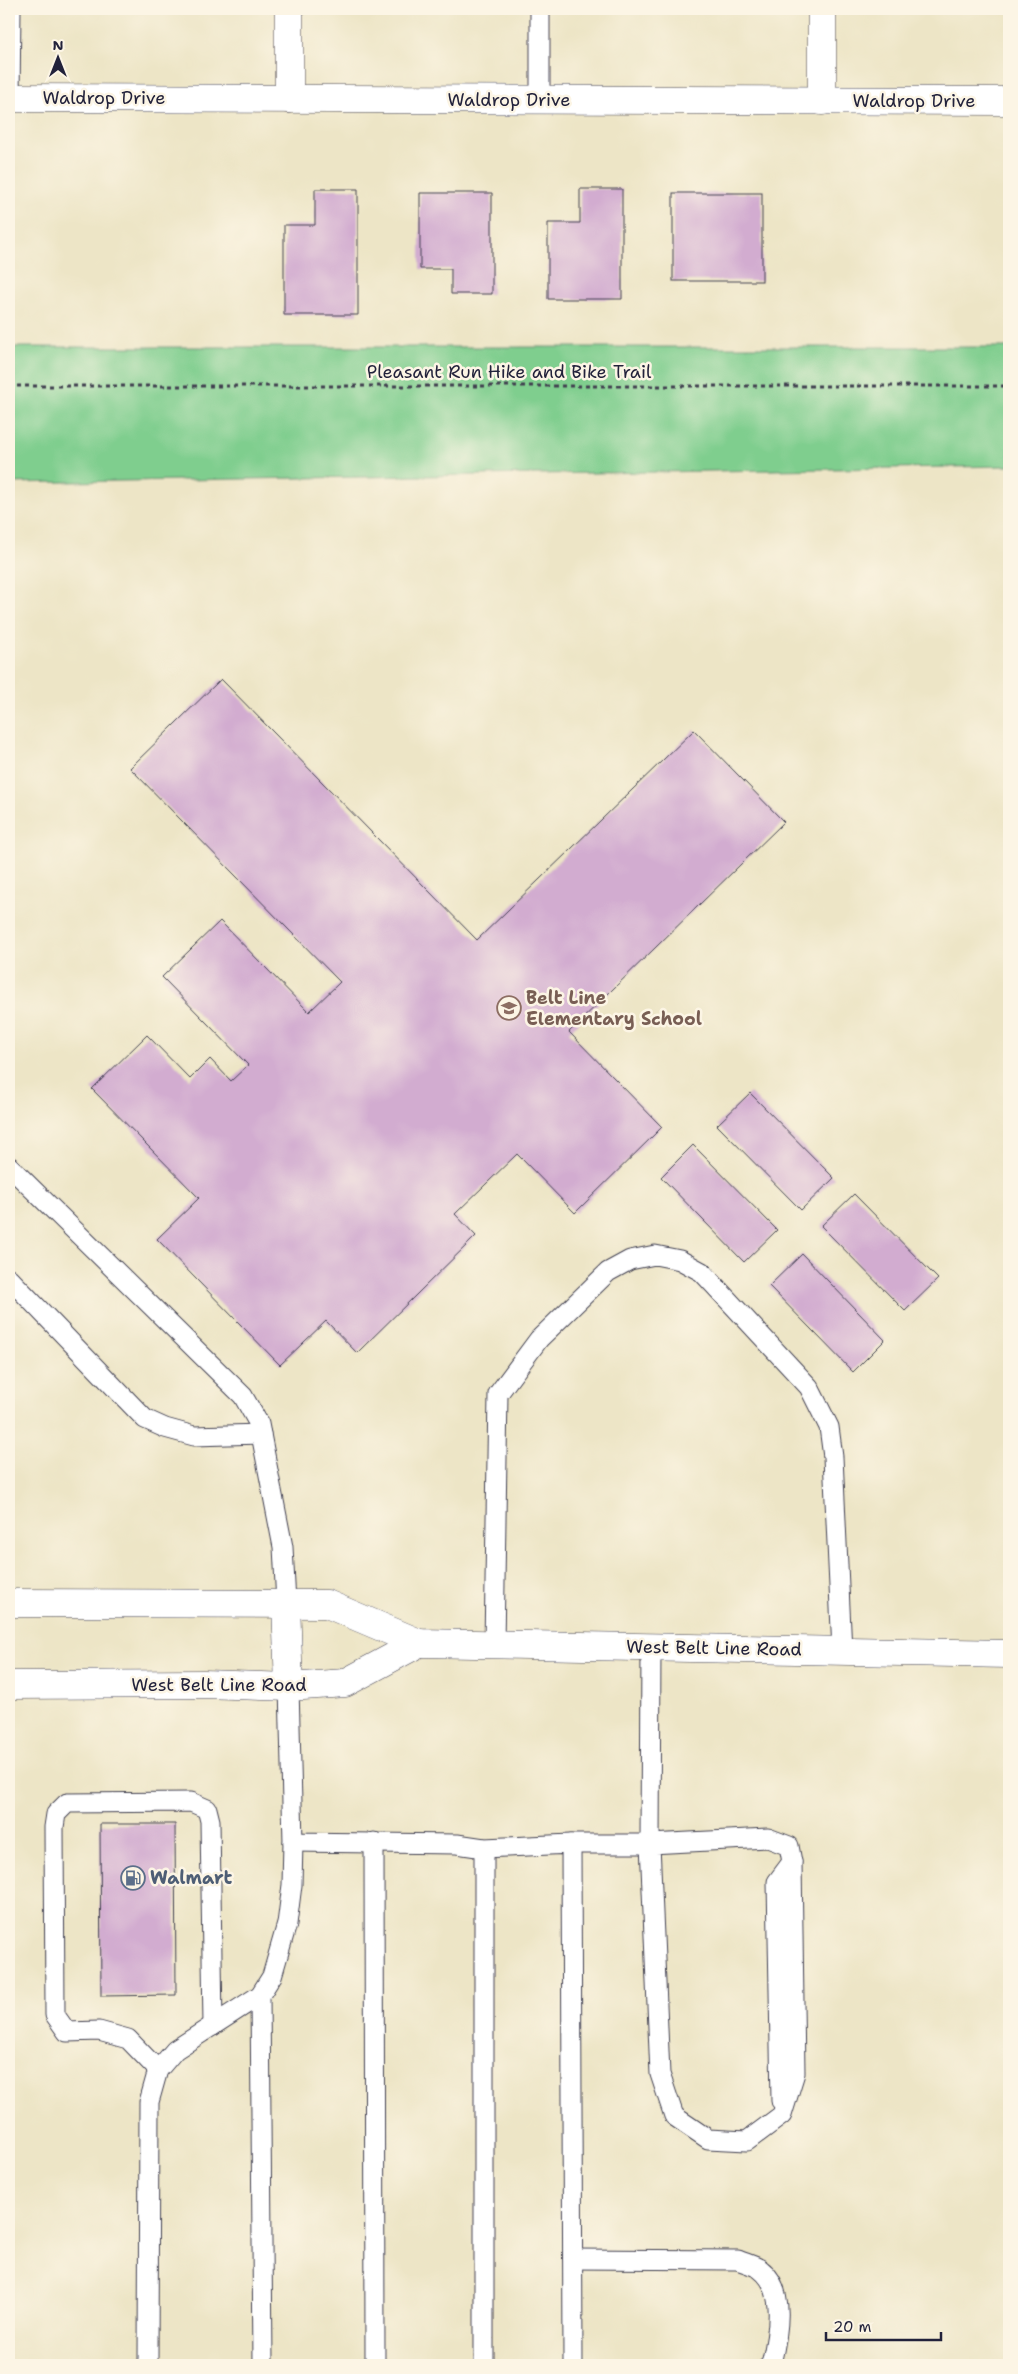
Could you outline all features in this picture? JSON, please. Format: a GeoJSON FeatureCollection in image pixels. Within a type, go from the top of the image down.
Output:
{"type":"FeatureCollection","features":[{"type":"Feature","properties":{"kind":"main road"},"geometry":{"type":"LineString","coordinates":[[289,9],[289,99]]}},
{"type":"Feature","properties":{"kind":"main road"},"geometry":{"type":"LineString","coordinates":[[822,9],[822,101]]}},
{"type":"Feature","properties":{"kind":"main road","name":"Waldrop Drive"},"geometry":{"type":"LineString","coordinates":[[10,98],[1009,102]]}},
{"type":"Feature","properties":{"kind":"main road","name":"West Belt Line Road"},"geometry":{"type":"LineString","coordinates":[[9,1603],[327,1604],[419,1643],[1009,1654]]}},
{"type":"Feature","properties":{"kind":"main road"},"geometry":{"type":"LineString","coordinates":[[286,1603],[289,1688]]}},
{"type":"Feature","properties":{"kind":"main road","name":"West Belt Line Road"},"geometry":{"type":"LineString","coordinates":[[9,1685],[204,1684],[289,1688],[345,1683],[419,1643]]}},
{"type":"Feature","properties":{"kind":"lane"},"geometry":{"type":"LineString","coordinates":[[10,98],[11,9]]}},
{"type":"Feature","properties":{"kind":"lane"},"geometry":{"type":"LineString","coordinates":[[540,9],[540,100]]}},
{"type":"Feature","properties":{"kind":"lane"},"geometry":{"type":"LineString","coordinates":[[9,1166],[243,1396],[259,1424],[283,1547],[286,1603]]}},
{"type":"Feature","properties":{"kind":"lane"},"geometry":{"type":"LineString","coordinates":[[494,1645],[498,1394],[539,1338],[608,1272],[630,1260],[655,1255],[680,1260],[702,1272],[809,1387],[829,1427],[833,1457],[842,1651]]}},
{"type":"Feature","properties":{"kind":"lane"},"geometry":{"type":"LineString","coordinates":[[9,1278],[145,1419],[165,1428],[194,1436],[261,1434]]}},
{"type":"Feature","properties":{"kind":"lane"},"geometry":{"type":"LineString","coordinates":[[293,1842],[458,1844],[484,1848],[571,1844],[650,1844],[768,1838],[789,1846],[792,1862],[777,1882],[782,2115],[748,2141],[708,2140],[674,2116],[660,2074],[650,1844],[651,1647]]}},
{"type":"Feature","properties":{"kind":"lane"},"geometry":{"type":"LineString","coordinates":[[148,2365],[148,2102],[158,2070],[175,2050],[260,1996],[272,1976],[287,1924],[292,1885],[293,1842],[289,1688]]}},
{"type":"Feature","properties":{"kind":"lane"},"geometry":{"type":"LineString","coordinates":[[158,2070],[128,2039],[99,2031],[67,2032],[55,2015],[54,1827],[56,1814],[67,1803],[191,1802],[207,1809],[210,1821],[213,2026]]}},
{"type":"Feature","properties":{"kind":"lane"},"geometry":{"type":"LineString","coordinates":[[374,1842],[375,2365]]}},
{"type":"Feature","properties":{"kind":"lane"},"geometry":{"type":"LineString","coordinates":[[571,1844],[574,2365]]}},
{"type":"Feature","properties":{"kind":"lane"},"geometry":{"type":"LineString","coordinates":[[484,1848],[484,2365]]}},
{"type":"Feature","properties":{"kind":"lane"},"geometry":{"type":"LineString","coordinates":[[260,1996],[263,2365]]}},
{"type":"Feature","properties":{"kind":"lane"},"geometry":{"type":"LineString","coordinates":[[573,2259],[738,2260],[760,2270],[776,2288],[777,2340],[771,2364],[769,2365]]}},
{"type":"Feature","properties":{"kind":"path","name":"Pleasant Run Hike and Bike Trail"},"geometry":{"type":"LineString","coordinates":[[9,386],[1009,386]]}},
{"type":"Feature","properties":{"kind":"green space"},"geometry":{"type":"Polygon","coordinates":[[[9,347],[1009,347],[1009,466],[9,483],[9,347]]]}},
{"type":"Feature","properties":{"kind":"building"},"geometry":{"type":"Polygon","coordinates":[[[315,189],[358,189],[358,315],[284,315],[284,225],[315,225],[315,189]]]}},
{"type":"Feature","properties":{"kind":"building"},"geometry":{"type":"Polygon","coordinates":[[[580,189],[622,189],[622,299],[548,299],[548,223],[580,223],[580,189]]]}},
{"type":"Feature","properties":{"kind":"building"},"geometry":{"type":"Polygon","coordinates":[[[420,193],[492,193],[492,294],[451,294],[451,269],[420,269],[420,193]]]}},
{"type":"Feature","properties":{"kind":"building"},"geometry":{"type":"Polygon","coordinates":[[[673,193],[762,193],[762,281],[673,281],[673,193]]]}},
{"type":"Feature","properties":{"kind":"building"},"geometry":{"type":"Polygon","coordinates":[[[221,679],[477,940],[694,730],[784,822],[569,1032],[662,1127],[575,1213],[517,1154],[455,1214],[476,1236],[357,1353],[326,1321],[280,1365],[157,1239],[199,1198],[92,1089],[147,1035],[190,1079],[210,1059],[231,1081],[248,1065],[162,977],[220,921],[309,1012],[340,982],[130,768],[221,679]]]}},
{"type":"Feature","properties":{"kind":"building"},"geometry":{"type":"Polygon","coordinates":[[[750,1093],[834,1178],[801,1210],[717,1125],[750,1093]]]}},
{"type":"Feature","properties":{"kind":"building"},"geometry":{"type":"Polygon","coordinates":[[[693,1145],[777,1230],[744,1262],[661,1177],[693,1145]]]}},
{"type":"Feature","properties":{"kind":"building"},"geometry":{"type":"Polygon","coordinates":[[[854,1194],[938,1279],[905,1311],[821,1226],[854,1194]]]}},
{"type":"Feature","properties":{"kind":"building"},"geometry":{"type":"Polygon","coordinates":[[[802,1254],[885,1340],[853,1372],[769,1286],[802,1254]]]}},
{"type":"Feature","properties":{"kind":"building"},"geometry":{"type":"Polygon","coordinates":[[[100,1824],[175,1824],[176,1995],[101,1996],[100,1824]]]}},
{"type":"Feature","properties":{"kind":"place","name":"Belt Line Elementary School"},"geometry":{"type":"Point","coordinates":[509,1008]}},
{"type":"Feature","properties":{"kind":"place","name":"Walmart"},"geometry":{"type":"Point","coordinates":[133,1878]}}]}
